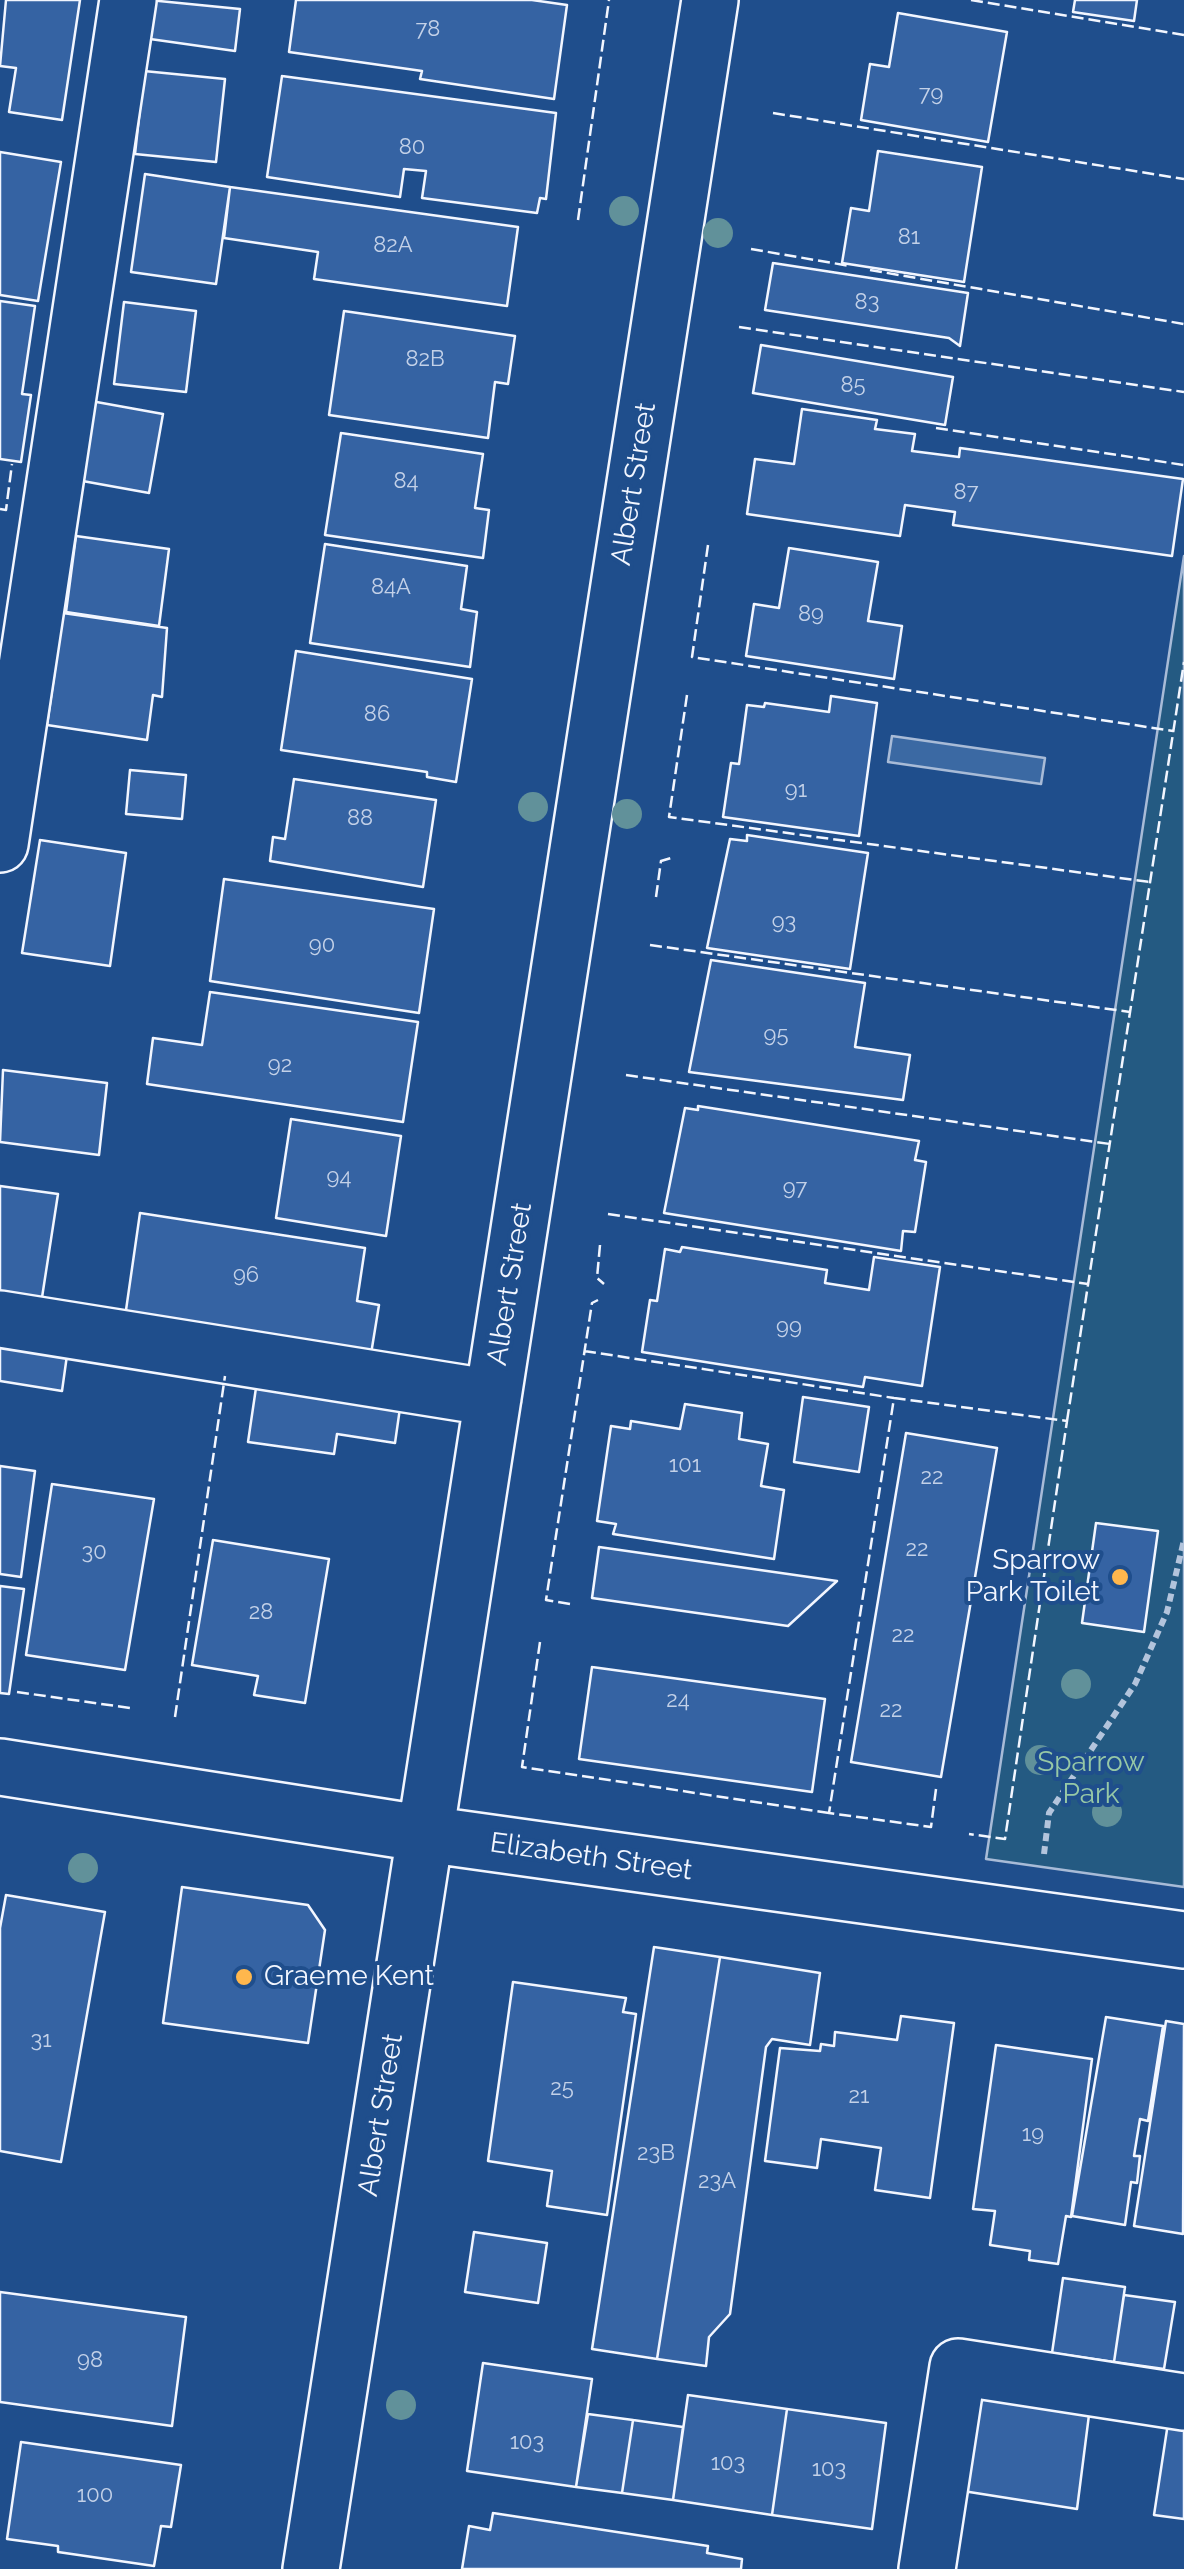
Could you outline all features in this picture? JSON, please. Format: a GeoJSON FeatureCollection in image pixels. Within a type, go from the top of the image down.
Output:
{"type":"FeatureCollection","features":[{"type":"Feature","properties":{"kind":"street"},"geometry":{"type":"LineString","coordinates":[[0,844],[128,0]]}},
{"type":"Feature","properties":{"kind":"street","name":"Albert Street"},"geometry":{"type":"LineString","coordinates":[[311,2569],[710,0]]}},
{"type":"Feature","properties":{"kind":"street"},"geometry":{"type":"LineString","coordinates":[[0,1319],[493,1398]]}},
{"type":"Feature","properties":{"kind":"street","name":"Elizabeth Street"},"geometry":{"type":"LineString","coordinates":[[0,1768],[426,1834],[1184,1940]]}},
{"type":"Feature","properties":{"kind":"street"},"geometry":{"type":"LineString","coordinates":[[927,2569],[958,2368],[1184,2402]]}},
{"type":"Feature","properties":{"kind":"path"},"geometry":{"type":"LineString","coordinates":[[1044,1855],[1049,1813],[1135,1684],[1167,1612],[1184,1540]]}},
{"type":"Feature","properties":{"kind":"green space","name":"Sparrow Park"},"geometry":{"type":"Polygon","coordinates":[[[1184,556],[1184,1887],[986,1859],[1184,556]]]}},
{"type":"Feature","properties":{"kind":"shaded area"},"geometry":{"type":"Polygon","coordinates":[[[892,736],[1045,758],[1041,784],[888,762],[892,736]]]}},
{"type":"Feature","properties":{"kind":"building"},"geometry":{"type":"Polygon","coordinates":[[[6,0],[80,0],[62,120],[9,112],[16,68],[0,66],[6,0]]]}},
{"type":"Feature","properties":{"kind":"building"},"geometry":{"type":"Polygon","coordinates":[[[149,0],[240,9],[235,51],[143,38],[149,0]]]}},
{"type":"Feature","properties":{"kind":"building"},"geometry":{"type":"Polygon","coordinates":[[[296,0],[532,0],[567,5],[554,99],[420,79],[422,71],[289,52],[296,0]]]}},
{"type":"Feature","properties":{"kind":"building"},"geometry":{"type":"Polygon","coordinates":[[[1075,0],[1137,0],[1134,21],[1073,12],[1075,0]]]}},
{"type":"Feature","properties":{"kind":"building"},"geometry":{"type":"Polygon","coordinates":[[[898,13],[1007,32],[988,142],[861,120],[870,64],[889,67],[898,13]]]}},
{"type":"Feature","properties":{"kind":"building"},"geometry":{"type":"Polygon","coordinates":[[[144,71],[225,79],[216,162],[135,154],[144,71]]]}},
{"type":"Feature","properties":{"kind":"building"},"geometry":{"type":"Polygon","coordinates":[[[282,76],[556,113],[546,199],[540,198],[537,213],[422,198],[426,171],[404,169],[400,197],[267,177],[282,76]]]}},
{"type":"Feature","properties":{"kind":"building"},"geometry":{"type":"Polygon","coordinates":[[[878,151],[982,167],[964,282],[842,263],[851,208],[869,211],[878,151]]]}},
{"type":"Feature","properties":{"kind":"building"},"geometry":{"type":"Polygon","coordinates":[[[0,152],[61,162],[38,301],[0,295],[0,152]]]}},
{"type":"Feature","properties":{"kind":"building"},"geometry":{"type":"Polygon","coordinates":[[[145,174],[230,187],[216,284],[131,272],[145,174]]]}},
{"type":"Feature","properties":{"kind":"building"},"geometry":{"type":"Polygon","coordinates":[[[230,187],[518,227],[507,306],[314,279],[318,252],[224,238],[230,187]]]}},
{"type":"Feature","properties":{"kind":"building"},"geometry":{"type":"Polygon","coordinates":[[[773,263],[968,293],[960,346],[949,338],[765,310],[773,263]]]}},
{"type":"Feature","properties":{"kind":"building"},"geometry":{"type":"Polygon","coordinates":[[[0,301],[35,306],[22,394],[31,395],[21,462],[0,459],[0,301]]]}},
{"type":"Feature","properties":{"kind":"building"},"geometry":{"type":"Polygon","coordinates":[[[124,302],[196,311],[186,392],[114,384],[124,302]]]}},
{"type":"Feature","properties":{"kind":"building"},"geometry":{"type":"Polygon","coordinates":[[[344,311],[515,336],[508,384],[495,382],[488,438],[329,415],[344,311]]]}},
{"type":"Feature","properties":{"kind":"building"},"geometry":{"type":"Polygon","coordinates":[[[761,345],[953,377],[945,425],[753,393],[761,345]]]}},
{"type":"Feature","properties":{"kind":"building"},"geometry":{"type":"Polygon","coordinates":[[[91,401],[163,414],[149,493],[77,480],[91,401]]]}},
{"type":"Feature","properties":{"kind":"building"},"geometry":{"type":"Polygon","coordinates":[[[802,409],[877,420],[875,429],[915,434],[912,451],[959,457],[960,448],[1183,479],[1172,556],[953,525],[955,512],[905,505],[900,536],[747,514],[755,459],[794,464],[802,409]]]}},
{"type":"Feature","properties":{"kind":"building"},"geometry":{"type":"Polygon","coordinates":[[[341,433],[483,454],[475,508],[489,510],[483,558],[325,535],[341,433]]]}},
{"type":"Feature","properties":{"kind":"building"},"geometry":{"type":"Polygon","coordinates":[[[76,536],[169,549],[159,626],[66,612],[76,536]]]}},
{"type":"Feature","properties":{"kind":"building"},"geometry":{"type":"Polygon","coordinates":[[[325,544],[467,566],[461,609],[477,612],[470,667],[310,643],[325,544]]]}},
{"type":"Feature","properties":{"kind":"building"},"geometry":{"type":"Polygon","coordinates":[[[789,548],[878,562],[868,621],[902,626],[894,679],[746,656],[754,604],[779,608],[789,548]]]}},
{"type":"Feature","properties":{"kind":"building"},"geometry":{"type":"Polygon","coordinates":[[[63,613],[167,628],[162,697],[153,695],[147,740],[47,725],[63,613]]]}},
{"type":"Feature","properties":{"kind":"building"},"geometry":{"type":"Polygon","coordinates":[[[296,651],[472,679],[456,782],[427,777],[427,772],[281,750],[296,651]]]}},
{"type":"Feature","properties":{"kind":"building"},"geometry":{"type":"Polygon","coordinates":[[[831,696],[877,703],[859,836],[723,817],[731,763],[739,764],[747,705],[764,707],[765,703],[829,712],[831,696]]]}},
{"type":"Feature","properties":{"kind":"building"},"geometry":{"type":"Polygon","coordinates":[[[130,770],[186,775],[182,819],[126,814],[130,770]]]}},
{"type":"Feature","properties":{"kind":"building"},"geometry":{"type":"Polygon","coordinates":[[[294,779],[436,800],[423,887],[270,861],[273,837],[285,839],[294,779]]]}},
{"type":"Feature","properties":{"kind":"building"},"geometry":{"type":"Polygon","coordinates":[[[747,835],[868,853],[850,969],[707,948],[730,839],[747,841],[747,835]]]}},
{"type":"Feature","properties":{"kind":"building"},"geometry":{"type":"Polygon","coordinates":[[[40,840],[126,853],[110,966],[22,953],[40,840]]]}},
{"type":"Feature","properties":{"kind":"building"},"geometry":{"type":"Polygon","coordinates":[[[224,879],[434,909],[419,1013],[210,981],[224,879]]]}},
{"type":"Feature","properties":{"kind":"building"},"geometry":{"type":"Polygon","coordinates":[[[711,960],[865,983],[855,1047],[910,1055],[903,1100],[689,1072],[711,960]]]}},
{"type":"Feature","properties":{"kind":"building"},"geometry":{"type":"Polygon","coordinates":[[[210,992],[418,1022],[403,1122],[147,1084],[153,1038],[202,1045],[210,992]]]}},
{"type":"Feature","properties":{"kind":"building"},"geometry":{"type":"Polygon","coordinates":[[[3,1070],[107,1083],[99,1155],[0,1142],[3,1070]]]}},
{"type":"Feature","properties":{"kind":"building"},"geometry":{"type":"Polygon","coordinates":[[[698,1106],[919,1141],[915,1160],[926,1162],[915,1232],[903,1231],[901,1251],[664,1213],[685,1108],[698,1110],[698,1106]]]}},
{"type":"Feature","properties":{"kind":"building"},"geometry":{"type":"Polygon","coordinates":[[[291,1119],[401,1136],[386,1236],[276,1218],[291,1119]]]}},
{"type":"Feature","properties":{"kind":"building"},"geometry":{"type":"Polygon","coordinates":[[[0,1186],[58,1194],[41,1304],[0,1298],[0,1186]]]}},
{"type":"Feature","properties":{"kind":"building"},"geometry":{"type":"Polygon","coordinates":[[[140,1213],[365,1248],[357,1301],[379,1305],[371,1354],[125,1317],[140,1213]]]}},
{"type":"Feature","properties":{"kind":"building"},"geometry":{"type":"Polygon","coordinates":[[[682,1247],[827,1270],[825,1283],[869,1290],[874,1257],[940,1267],[922,1386],[865,1377],[863,1387],[642,1352],[650,1300],[657,1301],[665,1249],[680,1252],[682,1247]]]}},
{"type":"Feature","properties":{"kind":"building"},"geometry":{"type":"Polygon","coordinates":[[[0,1338],[68,1348],[62,1391],[0,1381],[0,1338]]]}},
{"type":"Feature","properties":{"kind":"building"},"geometry":{"type":"Polygon","coordinates":[[[257,1381],[401,1401],[395,1443],[337,1434],[334,1454],[248,1442],[257,1381]]]}},
{"type":"Feature","properties":{"kind":"building"},"geometry":{"type":"Polygon","coordinates":[[[803,1397],[869,1407],[859,1472],[794,1462],[803,1397]]]}},
{"type":"Feature","properties":{"kind":"building"},"geometry":{"type":"Polygon","coordinates":[[[685,1404],[742,1413],[739,1439],[768,1444],[761,1486],[784,1490],[774,1559],[613,1534],[616,1524],[597,1521],[611,1426],[630,1429],[631,1421],[680,1429],[685,1404]]]}},
{"type":"Feature","properties":{"kind":"building"},"geometry":{"type":"Polygon","coordinates":[[[906,1433],[997,1448],[941,1777],[851,1762],[906,1433]]]}},
{"type":"Feature","properties":{"kind":"building"},"geometry":{"type":"Polygon","coordinates":[[[0,1466],[35,1471],[21,1577],[0,1574],[0,1466]]]}},
{"type":"Feature","properties":{"kind":"building"},"geometry":{"type":"Polygon","coordinates":[[[52,1484],[154,1499],[125,1670],[26,1655],[52,1484]]]}},
{"type":"Feature","properties":{"kind":"building","name":"Sparrow Park Toilet"},"geometry":{"type":"Polygon","coordinates":[[[1096,1523],[1158,1531],[1144,1632],[1082,1623],[1096,1523]]]}},
{"type":"Feature","properties":{"kind":"building"},"geometry":{"type":"Polygon","coordinates":[[[213,1540],[329,1559],[305,1703],[254,1695],[258,1676],[192,1665],[213,1540]]]}},
{"type":"Feature","properties":{"kind":"building"},"geometry":{"type":"Polygon","coordinates":[[[599,1547],[837,1581],[788,1626],[592,1598],[599,1547]]]}},
{"type":"Feature","properties":{"kind":"building"},"geometry":{"type":"Polygon","coordinates":[[[0,1586],[24,1589],[9,1694],[0,1693],[0,1586]]]}},
{"type":"Feature","properties":{"kind":"building"},"geometry":{"type":"Polygon","coordinates":[[[592,1667],[825,1699],[812,1792],[579,1759],[592,1667]]]}},
{"type":"Feature","properties":{"kind":"building","name":"Graeme Kent"},"geometry":{"type":"Polygon","coordinates":[[[182,1887],[308,1905],[325,1930],[308,2043],[163,2023],[182,1887]]]}},
{"type":"Feature","properties":{"kind":"building"},"geometry":{"type":"Polygon","coordinates":[[[6,1895],[105,1912],[61,2162],[0,2151],[0,1928],[6,1895]]]}},
{"type":"Feature","properties":{"kind":"building"},"geometry":{"type":"Polygon","coordinates":[[[654,1947],[720,1957],[657,2359],[592,2349],[654,1947]]]}},
{"type":"Feature","properties":{"kind":"building"},"geometry":{"type":"Polygon","coordinates":[[[720,1957],[820,1973],[810,2045],[772,2039],[766,2047],[730,2314],[709,2337],[706,2366],[657,2359],[720,1957]]]}},
{"type":"Feature","properties":{"kind":"building"},"geometry":{"type":"Polygon","coordinates":[[[513,1982],[626,1998],[623,2012],[636,2014],[607,2215],[547,2206],[552,2171],[488,2161],[513,1982]]]}},
{"type":"Feature","properties":{"kind":"building"},"geometry":{"type":"Polygon","coordinates":[[[901,2016],[954,2023],[930,2198],[875,2190],[881,2148],[821,2139],[817,2168],[765,2161],[780,2048],[820,2051],[821,2044],[834,2046],[835,2032],[897,2040],[901,2016]]]}},
{"type":"Feature","properties":{"kind":"building"},"geometry":{"type":"Polygon","coordinates":[[[1106,2017],[1163,2026],[1148,2121],[1140,2119],[1134,2156],[1140,2156],[1137,2183],[1131,2182],[1125,2225],[1072,2216],[1106,2017]]]}},
{"type":"Feature","properties":{"kind":"building"},"geometry":{"type":"Polygon","coordinates":[[[1166,2021],[1184,2024],[1183,2234],[1134,2226],[1166,2021]]]}},
{"type":"Feature","properties":{"kind":"building"},"geometry":{"type":"Polygon","coordinates":[[[996,2045],[1092,2059],[1071,2217],[1066,2216],[1058,2264],[1029,2260],[1030,2251],[990,2245],[995,2211],[973,2209],[996,2045]]]}},
{"type":"Feature","properties":{"kind":"building"},"geometry":{"type":"Polygon","coordinates":[[[474,2232],[547,2243],[538,2303],[465,2292],[474,2232]]]}},
{"type":"Feature","properties":{"kind":"building"},"geometry":{"type":"Polygon","coordinates":[[[1063,2278],[1125,2287],[1114,2362],[1052,2353],[1063,2278]]]}},
{"type":"Feature","properties":{"kind":"building"},"geometry":{"type":"Polygon","coordinates":[[[0,2292],[186,2317],[172,2426],[0,2402],[0,2292]]]}},
{"type":"Feature","properties":{"kind":"building"},"geometry":{"type":"Polygon","coordinates":[[[1124,2295],[1175,2302],[1164,2369],[1114,2362],[1124,2295]]]}},
{"type":"Feature","properties":{"kind":"building"},"geometry":{"type":"Polygon","coordinates":[[[483,2363],[592,2379],[576,2487],[467,2471],[483,2363]]]}},
{"type":"Feature","properties":{"kind":"building"},"geometry":{"type":"Polygon","coordinates":[[[976,2392],[1090,2407],[1077,2509],[963,2491],[976,2392]]]}},
{"type":"Feature","properties":{"kind":"building"},"geometry":{"type":"Polygon","coordinates":[[[688,2395],[787,2409],[772,2515],[673,2500],[688,2395]]]}},
{"type":"Feature","properties":{"kind":"building"},"geometry":{"type":"Polygon","coordinates":[[[787,2409],[886,2423],[872,2529],[772,2515],[787,2409]]]}},
{"type":"Feature","properties":{"kind":"building"},"geometry":{"type":"Polygon","coordinates":[[[588,2414],[633,2420],[622,2493],[576,2487],[588,2414]]]}},
{"type":"Feature","properties":{"kind":"building"},"geometry":{"type":"Polygon","coordinates":[[[633,2420],[683,2427],[673,2500],[622,2493],[633,2420]]]}},
{"type":"Feature","properties":{"kind":"building"},"geometry":{"type":"Polygon","coordinates":[[[1168,2423],[1184,2425],[1184,2519],[1154,2515],[1168,2423]]]}},
{"type":"Feature","properties":{"kind":"building"},"geometry":{"type":"Polygon","coordinates":[[[21,2442],[181,2465],[171,2527],[161,2526],[154,2566],[58,2552],[58,2546],[7,2539],[21,2442]]]}},
{"type":"Feature","properties":{"kind":"building"},"geometry":{"type":"Polygon","coordinates":[[[493,2513],[708,2546],[707,2553],[742,2559],[741,2569],[462,2569],[469,2526],[490,2530],[493,2513]]]}},
{"type":"Feature","properties":{"kind":"fence"},"geometry":{"type":"LineString","coordinates":[[578,220],[609,0]]}},
{"type":"Feature","properties":{"kind":"fence"},"geometry":{"type":"LineString","coordinates":[[971,0],[1184,35]]}},
{"type":"Feature","properties":{"kind":"fence"},"geometry":{"type":"LineString","coordinates":[[773,113],[1184,179]]}},
{"type":"Feature","properties":{"kind":"fence"},"geometry":{"type":"LineString","coordinates":[[751,249],[850,266]]}},
{"type":"Feature","properties":{"kind":"fence"},"geometry":{"type":"LineString","coordinates":[[870,270],[1184,324]]}},
{"type":"Feature","properties":{"kind":"fence"},"geometry":{"type":"LineString","coordinates":[[739,327],[1184,392]]}},
{"type":"Feature","properties":{"kind":"fence"},"geometry":{"type":"LineString","coordinates":[[936,428],[1184,465]]}},
{"type":"Feature","properties":{"kind":"fence"},"geometry":{"type":"LineString","coordinates":[[0,509],[6,510],[12,464]]}},
{"type":"Feature","properties":{"kind":"fence"},"geometry":{"type":"LineString","coordinates":[[708,545],[692,657],[1173,731]]}},
{"type":"Feature","properties":{"kind":"fence"},"geometry":{"type":"LineString","coordinates":[[1067,1421],[1184,662]]}},
{"type":"Feature","properties":{"kind":"fence"},"geometry":{"type":"LineString","coordinates":[[687,695],[669,817],[1150,882]]}},
{"type":"Feature","properties":{"kind":"fence"},"geometry":{"type":"LineString","coordinates":[[656,897],[661,861],[671,858]]}},
{"type":"Feature","properties":{"kind":"fence"},"geometry":{"type":"LineString","coordinates":[[650,945],[1130,1012]]}},
{"type":"Feature","properties":{"kind":"fence"},"geometry":{"type":"LineString","coordinates":[[626,1075],[1110,1144]]}},
{"type":"Feature","properties":{"kind":"fence"},"geometry":{"type":"LineString","coordinates":[[608,1214],[1088,1284]]}},
{"type":"Feature","properties":{"kind":"fence"},"geometry":{"type":"LineString","coordinates":[[600,1245],[597,1278],[604,1284]]}},
{"type":"Feature","properties":{"kind":"fence"},"geometry":{"type":"LineString","coordinates":[[570,1604],[546,1600],[592,1303],[598,1300]]}},
{"type":"Feature","properties":{"kind":"fence"},"geometry":{"type":"LineString","coordinates":[[584,1351],[894,1398]]}},
{"type":"Feature","properties":{"kind":"fence"},"geometry":{"type":"LineString","coordinates":[[175,1717],[225,1376]]}},
{"type":"Feature","properties":{"kind":"fence"},"geometry":{"type":"LineString","coordinates":[[936,1789],[931,1827],[829,1813],[894,1398],[1067,1421],[1005,1839],[969,1834]]}},
{"type":"Feature","properties":{"kind":"fence"},"geometry":{"type":"LineString","coordinates":[[540,1642],[522,1767],[829,1813]]}},
{"type":"Feature","properties":{"kind":"fence"},"geometry":{"type":"LineString","coordinates":[[17,1692],[130,1708]]}},
{"type":"Feature","properties":{"kind":"place","name":"Sparrow Park Toilet"},"geometry":{"type":"Point","coordinates":[1120,1577]}},
{"type":"Feature","properties":{"kind":"place","name":"Graeme Kent"},"geometry":{"type":"Point","coordinates":[244,1977]}}]}
